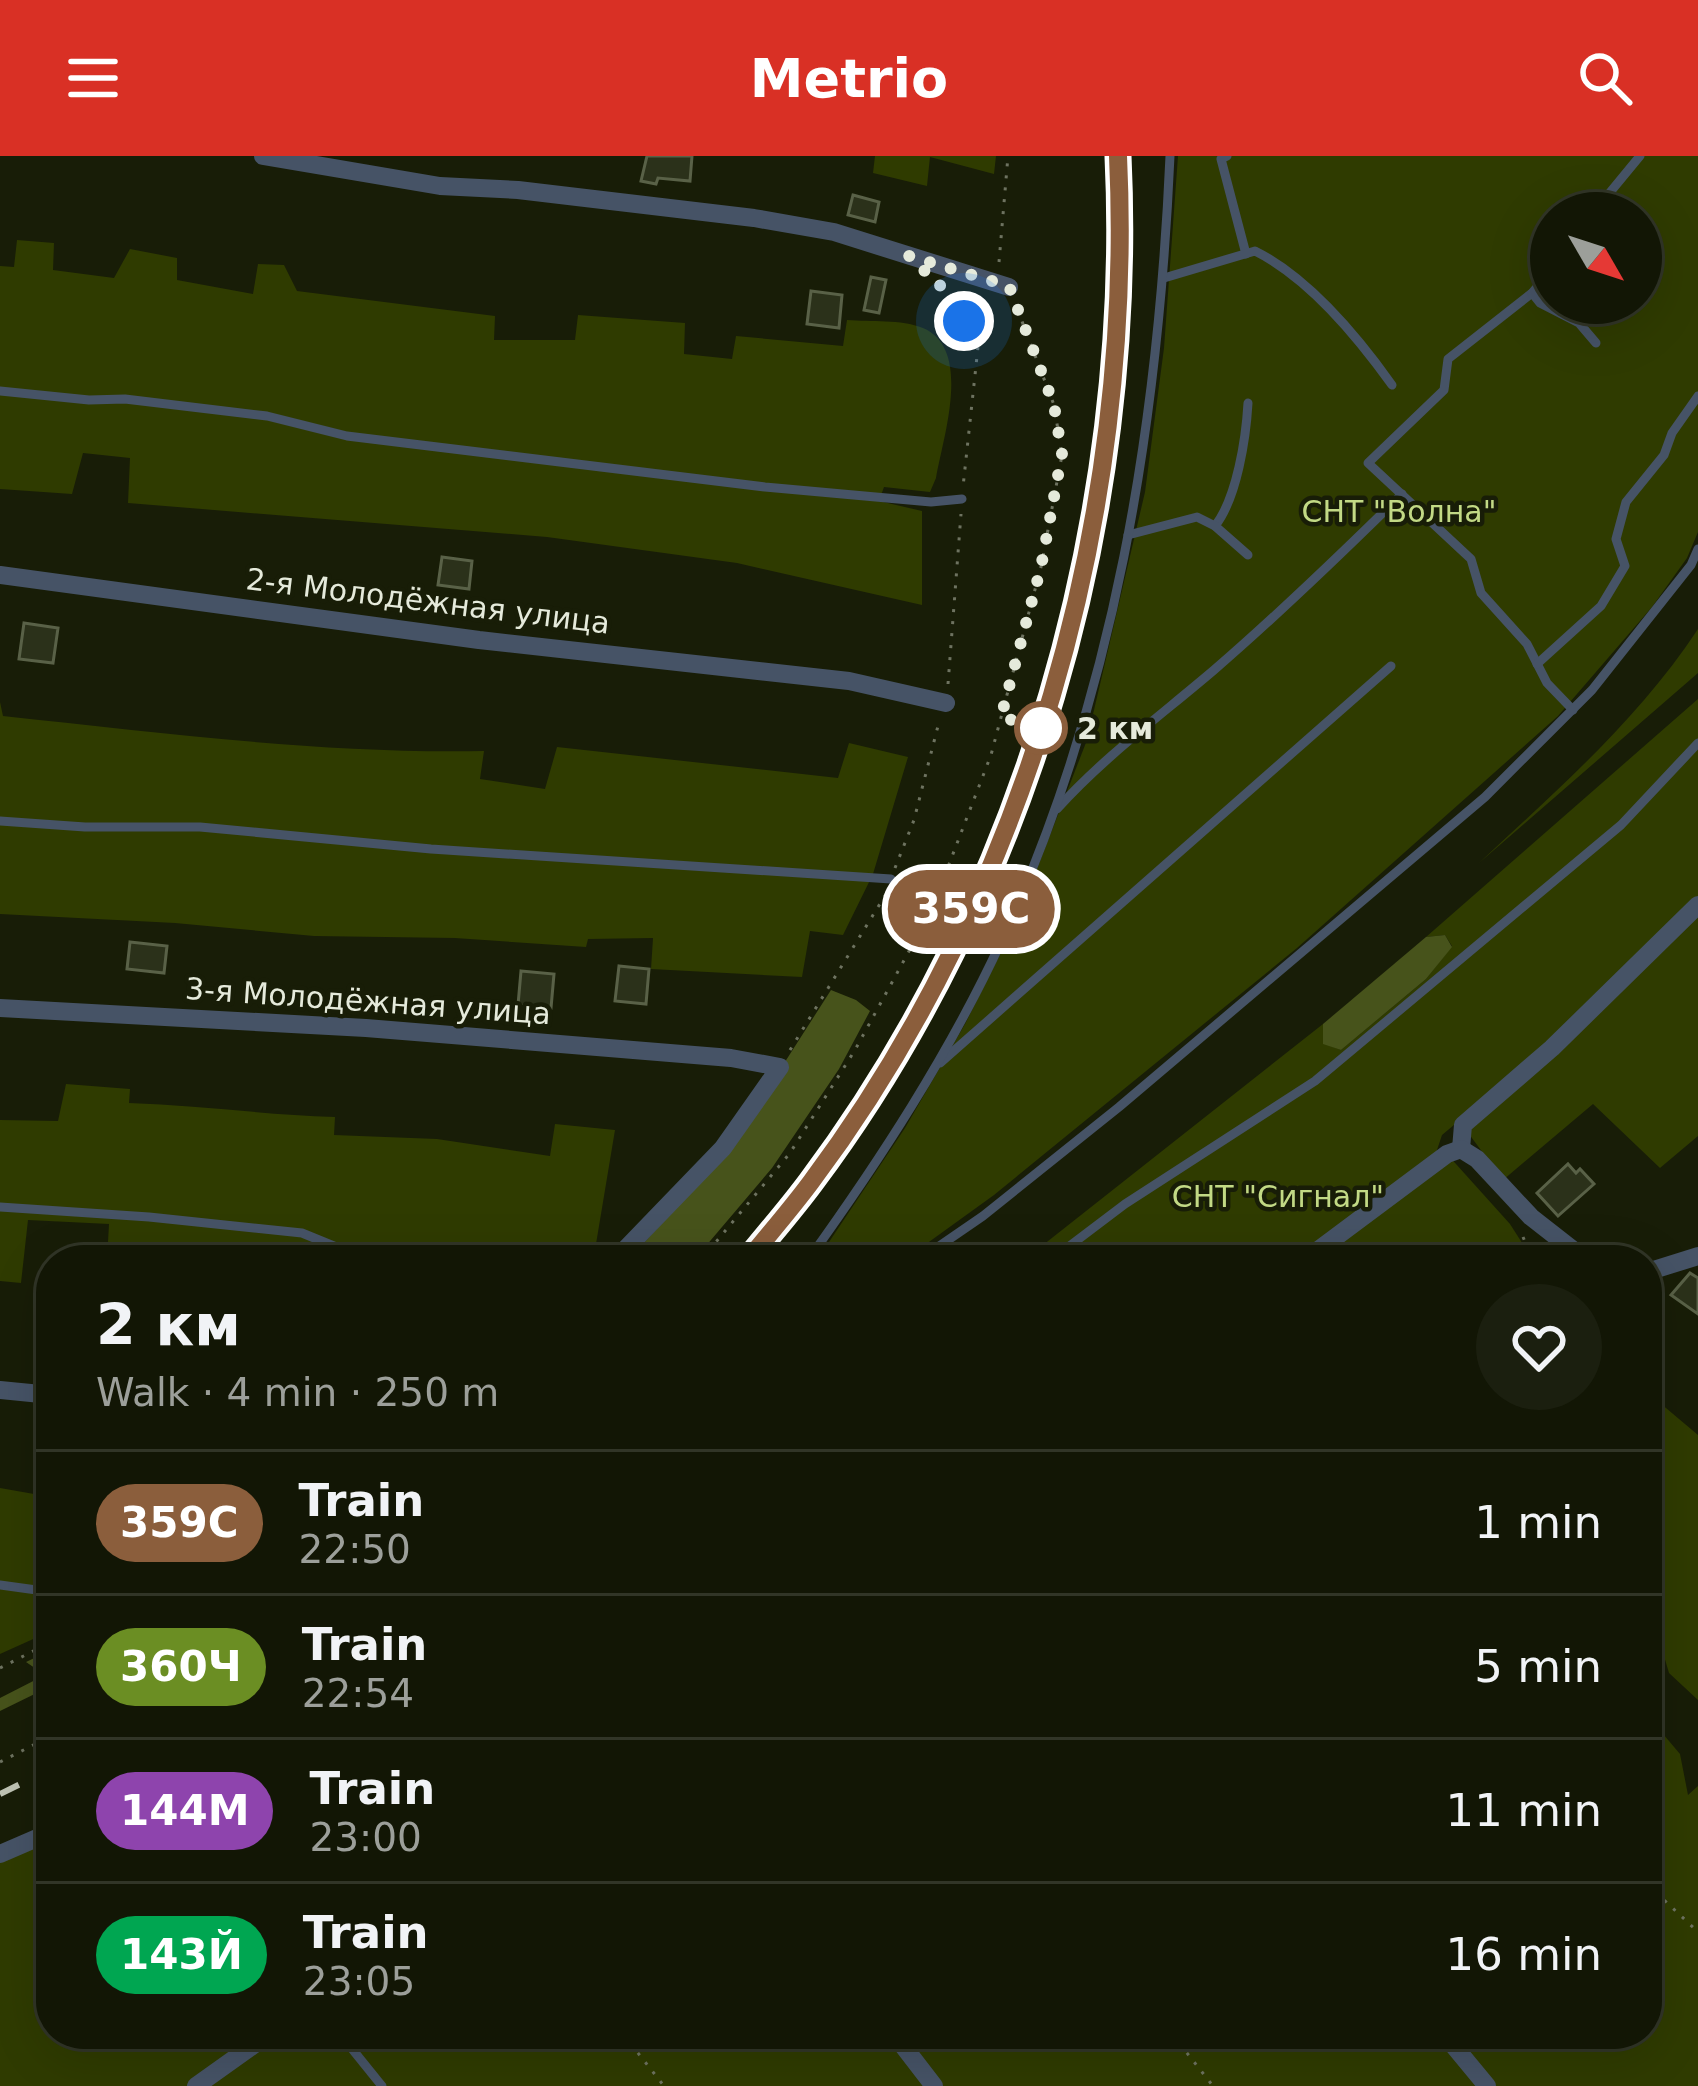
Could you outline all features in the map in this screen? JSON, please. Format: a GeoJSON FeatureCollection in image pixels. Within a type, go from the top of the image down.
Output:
{"type":"FeatureCollection","features":[{"type":"Feature","properties":{"kind":"street"},"geometry":{"type":"LineString","coordinates":[[263,156],[440,186],[518,190],[754,218],[834,232],[1003,285]]}},
{"type":"Feature","properties":{"kind":"street","name":"2-я Молодёжная улица"},"geometry":{"type":"LineString","coordinates":[[0,575],[478,640],[849,681],[946,703]]}},
{"type":"Feature","properties":{"kind":"street"},"geometry":{"type":"LineString","coordinates":[[1461,1149],[1463,1125],[1552,1048],[1698,905]]}},
{"type":"Feature","properties":{"kind":"street","name":"3-я Молодёжная улица"},"geometry":{"type":"LineString","coordinates":[[0,1007],[366,1028],[780,1066]]}},
{"type":"Feature","properties":{"kind":"street"},"geometry":{"type":"LineString","coordinates":[[629,1245],[723,1148],[780,1066]]}},
{"type":"Feature","properties":{"kind":"street"},"geometry":{"type":"LineString","coordinates":[[1325,1245],[1447,1154],[1461,1149]]}},
{"type":"Feature","properties":{"kind":"street"},"geometry":{"type":"LineString","coordinates":[[1461,1149],[1567,1245]]}},
{"type":"Feature","properties":{"kind":"street"},"geometry":{"type":"LineString","coordinates":[[1662,1267],[1698,1256]]}},
{"type":"Feature","properties":{"kind":"street"},"geometry":{"type":"LineString","coordinates":[[0,1390],[36,1394]]}},
{"type":"Feature","properties":{"kind":"street"},"geometry":{"type":"LineString","coordinates":[[0,1854],[36,1838]]}},
{"type":"Feature","properties":{"kind":"street"},"geometry":{"type":"LineString","coordinates":[[196,2086],[248,2049]]}},
{"type":"Feature","properties":{"kind":"street"},"geometry":{"type":"LineString","coordinates":[[906,2049],[934,2086]]}},
{"type":"Feature","properties":{"kind":"street"},"geometry":{"type":"LineString","coordinates":[[1456,2049],[1487,2086]]}},
{"type":"Feature","properties":{"kind":"lane"},"geometry":{"type":"LineString","coordinates":[[819,1245],[933,1070],[1001,942],[1053,814],[1098,680],[1149,420],[1164,278],[1170,156]]}},
{"type":"Feature","properties":{"kind":"lane"},"geometry":{"type":"LineString","coordinates":[[1610,192],[1640,156]]}},
{"type":"Feature","properties":{"kind":"lane"},"geometry":{"type":"LineString","coordinates":[[1223,157],[1246,254]]}},
{"type":"Feature","properties":{"kind":"lane"},"geometry":{"type":"LineString","coordinates":[[1164,278],[1255,251],[1279,263],[1349,331],[1392,385]]}},
{"type":"Feature","properties":{"kind":"lane"},"geometry":{"type":"LineString","coordinates":[[1530,294],[1448,359],[1444,390],[1368,463],[1471,559],[1481,593],[1527,644],[1547,683],[1573,710]]}},
{"type":"Feature","properties":{"kind":"lane"},"geometry":{"type":"LineString","coordinates":[[1581,324],[1596,343]]}},
{"type":"Feature","properties":{"kind":"lane"},"geometry":{"type":"LineString","coordinates":[[0,391],[125,399],[268,416],[346,436],[765,488],[932,502],[962,499]]}},
{"type":"Feature","properties":{"kind":"lane"},"geometry":{"type":"LineString","coordinates":[[1537,664],[1601,606],[1625,566],[1616,539],[1626,502],[1664,455],[1672,433],[1698,396]]}},
{"type":"Feature","properties":{"kind":"lane"},"geometry":{"type":"LineString","coordinates":[[1215,526],[1232,494],[1248,403]]}},
{"type":"Feature","properties":{"kind":"lane"},"geometry":{"type":"LineString","coordinates":[[1053,814],[1099,764],[1111,760],[1151,720],[1245,644],[1402,494]]}},
{"type":"Feature","properties":{"kind":"lane"},"geometry":{"type":"LineString","coordinates":[[1128,535],[1197,517],[1249,555]]}},
{"type":"Feature","properties":{"kind":"lane"},"geometry":{"type":"LineString","coordinates":[[941,1245],[1119,1107],[1485,797],[1573,710],[1691,565],[1698,549]]}},
{"type":"Feature","properties":{"kind":"lane"},"geometry":{"type":"LineString","coordinates":[[933,1070],[1391,666]]}},
{"type":"Feature","properties":{"kind":"lane"},"geometry":{"type":"LineString","coordinates":[[1071,1245],[1125,1204],[1315,1081],[1621,825],[1698,742]]}},
{"type":"Feature","properties":{"kind":"lane"},"geometry":{"type":"LineString","coordinates":[[0,821],[200,827],[431,849],[891,879]]}},
{"type":"Feature","properties":{"kind":"lane"},"geometry":{"type":"LineString","coordinates":[[0,1208],[302,1233],[331,1245]]}},
{"type":"Feature","properties":{"kind":"lane"},"geometry":{"type":"LineString","coordinates":[[0,1585],[36,1590]]}},
{"type":"Feature","properties":{"kind":"lane"},"geometry":{"type":"LineString","coordinates":[[352,2049],[382,2086]]}},
{"type":"Feature","properties":{"kind":"path"},"geometry":{"type":"LineString","coordinates":[[713,1245],[790,1153],[855,1050],[931,911],[991,754],[1041,567],[1062,454],[1054,405],[1003,285],[1008,156]]}},
{"type":"Feature","properties":{"kind":"path"},"geometry":{"type":"LineString","coordinates":[[780,1066],[884,898],[914,820],[946,703],[978,347],[950,295],[936,282]]}},
{"type":"Feature","properties":{"kind":"path"},"geometry":{"type":"LineString","coordinates":[[0,1668],[36,1650]]}},
{"type":"Feature","properties":{"kind":"path"},"geometry":{"type":"LineString","coordinates":[[0,1762],[36,1744]]}},
{"type":"Feature","properties":{"kind":"path"},"geometry":{"type":"LineString","coordinates":[[1662,1898],[1698,1932]]}},
{"type":"Feature","properties":{"kind":"path"},"geometry":{"type":"LineString","coordinates":[[635,2049],[664,2086]]}},
{"type":"Feature","properties":{"kind":"path"},"geometry":{"type":"LineString","coordinates":[[1184,2049],[1213,2086]]}},
{"type":"Feature","properties":{"kind":"green space"},"geometry":{"type":"Polygon","coordinates":[[[875,156],[996,156],[994,174],[930,157],[927,186],[873,173],[875,156]]]}},
{"type":"Feature","properties":{"kind":"green space","name":"СНТ \"Волна\""},"geometry":{"type":"Polygon","coordinates":[[[1178,156],[1698,156],[1698,532],[1687,558],[1652,607],[1558,716],[1297,948],[994,1195],[925,1245],[827,1245],[905,1128],[965,1024],[1016,923],[1087,740],[1145,492],[1164,348],[1178,156]]]}},
{"type":"Feature","properties":{"kind":"green space"},"geometry":{"type":"Polygon","coordinates":[[[17,240],[54,243],[53,270],[114,278],[130,249],[177,258],[177,280],[253,294],[258,264],[284,265],[297,291],[495,316],[494,340],[575,340],[578,315],[685,323],[684,354],[732,359],[736,336],[843,346],[847,320],[923,328],[938,339],[951,374],[936,478],[930,492],[884,487],[879,501],[922,511],[922,605],[737,563],[547,537],[128,503],[130,458],[83,453],[72,494],[0,489],[0,266],[14,267],[17,240]]]}},
{"type":"Feature","properties":{"kind":"green space"},"geometry":{"type":"Polygon","coordinates":[[[1698,629],[1698,673],[1479,863],[1623,724],[1698,629]]]}},
{"type":"Feature","properties":{"kind":"green space","name":"СНТ \"Сигнал\""},"geometry":{"type":"Polygon","coordinates":[[[1698,699],[1698,1136],[1660,1168],[1593,1104],[1503,1180],[1466,1130],[1539,1054],[1442,1135],[1436,1153],[1313,1245],[1043,1245],[1323,1024],[1323,1043],[1341,1050],[1426,979],[1452,946],[1445,935],[1426,937],[1698,699]]]}},
{"type":"Feature","properties":{"kind":"green space"},"geometry":{"type":"Polygon","coordinates":[[[0,702],[3,716],[183,735],[303,746],[484,751],[480,779],[545,789],[557,747],[838,778],[849,743],[908,757],[873,874],[843,935],[810,931],[802,977],[651,969],[653,938],[588,939],[586,947],[455,938],[314,936],[0,914],[0,702]]]}},
{"type":"Feature","properties":{"kind":"green space"},"geometry":{"type":"Polygon","coordinates":[[[1445,935],[1452,947],[1426,979],[1341,1050],[1323,1044],[1323,1024],[1426,937],[1445,935]]]}},
{"type":"Feature","properties":{"kind":"green space"},"geometry":{"type":"Polygon","coordinates":[[[831,990],[870,1011],[839,1069],[772,1168],[707,1245],[642,1245],[726,1154],[831,990]]]}},
{"type":"Feature","properties":{"kind":"green space"},"geometry":{"type":"Polygon","coordinates":[[[66,1084],[130,1089],[129,1103],[335,1117],[334,1135],[437,1139],[550,1156],[555,1124],[615,1130],[596,1245],[108,1245],[109,1224],[28,1220],[21,1283],[0,1281],[0,1120],[58,1121],[66,1084]]]}},
{"type":"Feature","properties":{"kind":"green space"},"geometry":{"type":"Polygon","coordinates":[[[1447,1154],[1523,1245],[1334,1245],[1447,1154]]]}},
{"type":"Feature","properties":{"kind":"green space"},"geometry":{"type":"Polygon","coordinates":[[[1662,1405],[1698,1435],[1698,1700],[1669,1673],[1662,1649],[1662,1405]]]}},
{"type":"Feature","properties":{"kind":"green space"},"geometry":{"type":"Polygon","coordinates":[[[0,1488],[36,1494],[36,1638],[0,1654],[0,1488]]]}},
{"type":"Feature","properties":{"kind":"green space"},"geometry":{"type":"Polygon","coordinates":[[[36,1680],[36,1693],[0,1711],[0,1698],[36,1680]]]}},
{"type":"Feature","properties":{"kind":"green space"},"geometry":{"type":"Polygon","coordinates":[[[1662,1733],[1680,1754],[1688,1795],[1698,1786],[1698,2086],[0,2086],[0,1859],[36,1845],[36,2049],[1662,2049],[1662,1733]]]}},
{"type":"Feature","properties":{"kind":"building"},"geometry":{"type":"Polygon","coordinates":[[[647,156],[692,156],[690,181],[641,181],[647,156]]]}},
{"type":"Feature","properties":{"kind":"building"},"geometry":{"type":"Polygon","coordinates":[[[853,195],[879,202],[875,222],[848,215],[853,195]]]}},
{"type":"Feature","properties":{"kind":"building"},"geometry":{"type":"Polygon","coordinates":[[[871,277],[886,280],[879,313],[864,310],[871,277]]]}},
{"type":"Feature","properties":{"kind":"building"},"geometry":{"type":"Polygon","coordinates":[[[811,291],[842,295],[839,328],[807,324],[811,291]]]}},
{"type":"Feature","properties":{"kind":"building"},"geometry":{"type":"Polygon","coordinates":[[[442,557],[472,561],[469,589],[438,585],[442,557]]]}},
{"type":"Feature","properties":{"kind":"building"},"geometry":{"type":"Polygon","coordinates":[[[24,623],[58,628],[53,663],[19,659],[24,623]]]}},
{"type":"Feature","properties":{"kind":"building"},"geometry":{"type":"Polygon","coordinates":[[[130,942],[167,946],[164,973],[127,969],[130,942]]]}},
{"type":"Feature","properties":{"kind":"building"},"geometry":{"type":"Polygon","coordinates":[[[619,966],[649,969],[646,1004],[615,1001],[619,966]]]}},
{"type":"Feature","properties":{"kind":"building"},"geometry":{"type":"Polygon","coordinates":[[[521,971],[554,974],[551,1008],[518,1005],[521,971]]]}},
{"type":"Feature","properties":{"kind":"building"},"geometry":{"type":"Polygon","coordinates":[[[1568,1164],[1594,1184],[1558,1216],[1537,1193],[1568,1164]]]}},
{"type":"Feature","properties":{"kind":"building"},"geometry":{"type":"Polygon","coordinates":[[[1690,1273],[1698,1278],[1698,1314],[1671,1295],[1690,1273]]]}},
{"type":"Feature","properties":{"kind":"railway"},"geometry":{"type":"LineString","coordinates":[[760,1245],[811,1182],[887,1069],[953,950],[1008,825],[1052,696],[1086,563],[1108,428],[1119,292],[1118,156]]}},
{"type":"Feature","properties":{"kind":"railway"},"geometry":{"type":"LineString","coordinates":[[0,1794],[36,1776]]}},
{"type":"Feature","properties":{"kind":"train","name":"359С"},"geometry":{"type":"LineString","coordinates":[[760,1245],[812,1181],[918,1014],[970,910],[1025,778],[1067,644],[1092,536],[1118,315],[1118,156]]}},
{"type":"Feature","properties":{"kind":"place","name":"2 км"},"geometry":{"type":"Point","coordinates":[1041,728]}},
{"type":"Feature","properties":{"kind":"route"},"geometry":{"type":"LineString","coordinates":[[964,321],[950,295],[909,256],[1009,286],[1054,405],[1062,454],[1041,567],[1001,717],[1041,728]]}}]}
